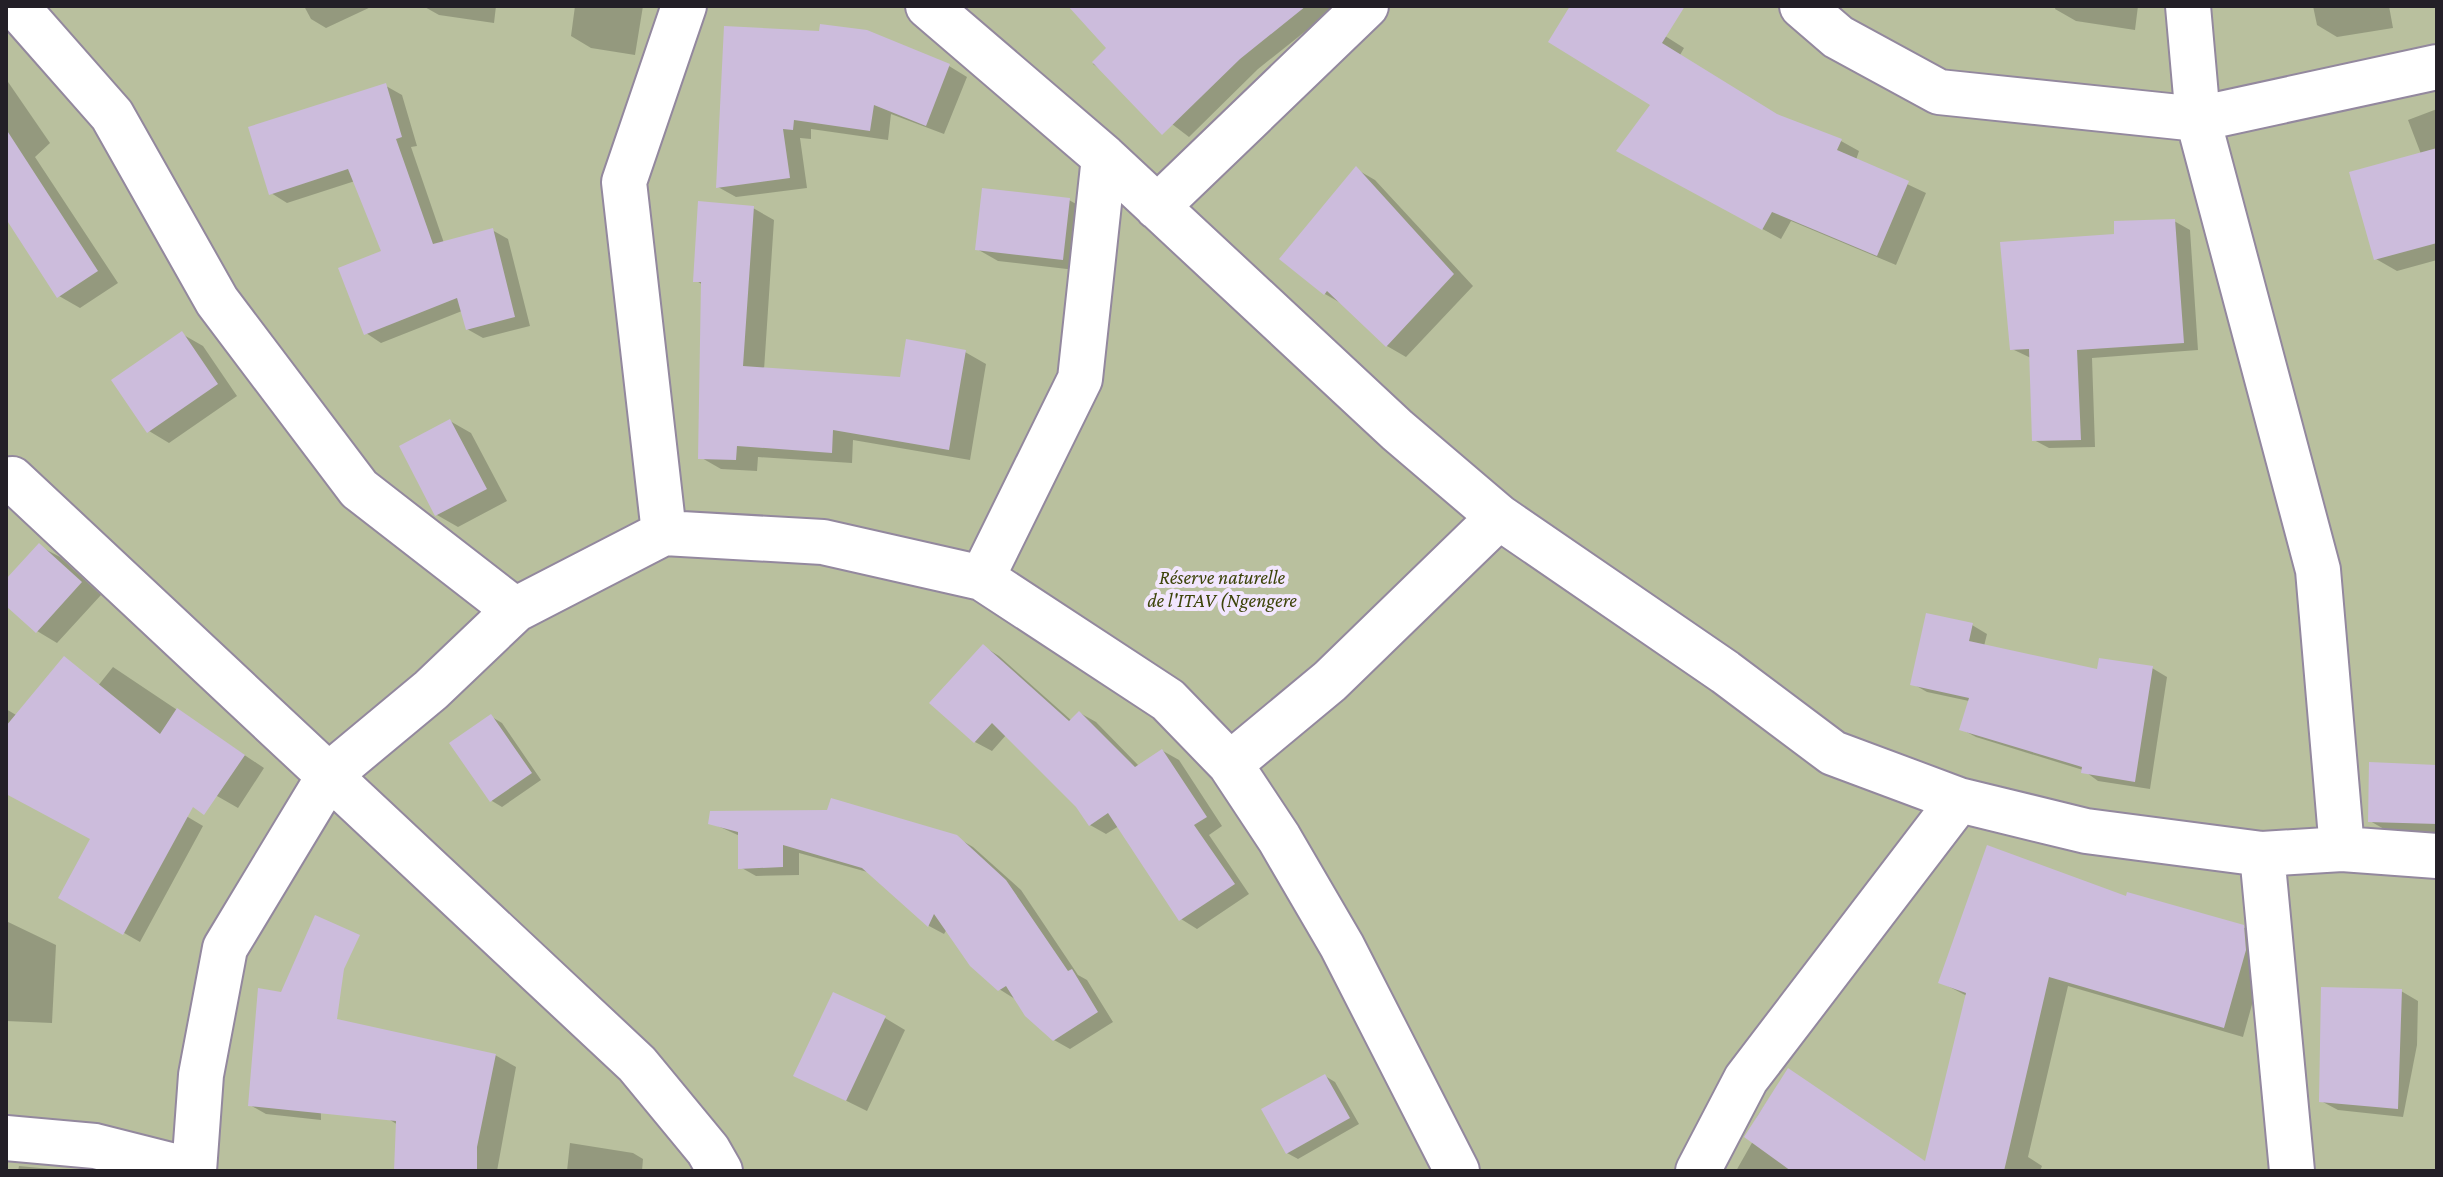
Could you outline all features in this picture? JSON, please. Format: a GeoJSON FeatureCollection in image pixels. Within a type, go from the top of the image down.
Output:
{"type":"FeatureCollection","features":[{"type":"Feature","properties":{"kind":"street"},"geometry":{"type":"LineString","coordinates":[[16,6],[112,115],[217,301],[359,489],[515,610]]}},
{"type":"Feature","properties":{"kind":"street"},"geometry":{"type":"LineString","coordinates":[[664,533],[624,182],[684,6]]}},
{"type":"Feature","properties":{"kind":"street"},"geometry":{"type":"LineString","coordinates":[[928,6],[1104,157],[1397,430],[1499,517],[1725,672],[1833,753],[1959,800],[2086,831],[2262,854],[2342,849],[2437,856]]}},
{"type":"Feature","properties":{"kind":"street"},"geometry":{"type":"LineString","coordinates":[[1157,207],[1366,6]]}},
{"type":"Feature","properties":{"kind":"street"},"geometry":{"type":"LineString","coordinates":[[1802,6],[1838,37],[1939,92],[2198,119],[2437,67]]}},
{"type":"Feature","properties":{"kind":"street"},"geometry":{"type":"LineString","coordinates":[[2188,6],[2198,119],[2318,570],[2342,849]]}},
{"type":"Feature","properties":{"kind":"street"},"geometry":{"type":"LineString","coordinates":[[982,578],[1080,379],[1104,157]]}},
{"type":"Feature","properties":{"kind":"street"},"geometry":{"type":"LineString","coordinates":[[6,480],[12,479],[637,1064],[708,1150],[720,1171]]}},
{"type":"Feature","properties":{"kind":"street"},"geometry":{"type":"LineString","coordinates":[[1230,764],[1330,681],[1499,517]]}},
{"type":"Feature","properties":{"kind":"street"},"geometry":{"type":"LineString","coordinates":[[6,1138],[95,1146],[194,1171],[201,1075],[225,948],[330,774],[431,690],[515,610],[664,533],[823,542],[982,578],[1168,700],[1230,764],[1279,838],[1342,946],[1457,1171]]}},
{"type":"Feature","properties":{"kind":"street"},"geometry":{"type":"LineString","coordinates":[[1698,1171],[1746,1079],[1959,800]]}},
{"type":"Feature","properties":{"kind":"street"},"geometry":{"type":"LineString","coordinates":[[2262,854],[2292,1171]]}},
{"type":"Feature","properties":{"kind":"green space","name":"Réserve naturelle de l'ITAV (Ngengere"},"geometry":{"type":"Polygon","coordinates":[[[6,6],[2437,6],[2437,1171],[6,1171],[6,6]]]}},
{"type":"Feature","properties":{"kind":"building"},"geometry":{"type":"Polygon","coordinates":[[[1068,6],[1306,6],[1240,59],[1162,135],[1092,62],[1106,48],[1068,6]]]}},
{"type":"Feature","properties":{"kind":"building"},"geometry":{"type":"Polygon","coordinates":[[[1570,6],[1685,6],[1662,43],[1777,114],[1842,139],[1837,150],[1909,181],[1877,256],[1772,212],[1762,230],[1616,151],[1650,105],[1548,42],[1570,6]]]}},
{"type":"Feature","properties":{"kind":"building"},"geometry":{"type":"Polygon","coordinates":[[[820,24],[867,30],[950,64],[926,126],[874,105],[870,131],[794,120],[793,130],[783,129],[790,178],[716,188],[724,26],[819,31],[820,24]]]}},
{"type":"Feature","properties":{"kind":"building"},"geometry":{"type":"Polygon","coordinates":[[[386,83],[402,137],[396,139],[433,244],[493,228],[515,317],[466,330],[457,298],[364,335],[338,268],[381,251],[348,169],[269,195],[248,127],[386,83]]]}},
{"type":"Feature","properties":{"kind":"building"},"geometry":{"type":"Polygon","coordinates":[[[6,129],[98,271],[57,298],[6,219],[6,129]]]}},
{"type":"Feature","properties":{"kind":"building"},"geometry":{"type":"Polygon","coordinates":[[[2437,148],[2437,243],[2374,260],[2349,172],[2437,148]]]}},
{"type":"Feature","properties":{"kind":"building"},"geometry":{"type":"Polygon","coordinates":[[[1356,166],[1454,274],[1386,347],[1327,291],[1324,295],[1279,259],[1356,166]]]}},
{"type":"Feature","properties":{"kind":"building"},"geometry":{"type":"Polygon","coordinates":[[[982,188],[1070,198],[1063,260],[975,250],[982,188]]]}},
{"type":"Feature","properties":{"kind":"building"},"geometry":{"type":"Polygon","coordinates":[[[698,201],[754,206],[743,366],[900,377],[906,339],[966,350],[949,450],[833,430],[832,453],[737,446],[736,460],[698,459],[701,282],[693,282],[698,201]]]}},
{"type":"Feature","properties":{"kind":"building"},"geometry":{"type":"Polygon","coordinates":[[[2175,219],[2184,343],[2077,350],[2081,440],[2032,441],[2029,349],[2010,350],[2000,242],[2114,234],[2114,221],[2175,219]]]}},
{"type":"Feature","properties":{"kind":"building"},"geometry":{"type":"Polygon","coordinates":[[[182,331],[218,384],[147,433],[111,380],[182,331]]]}},
{"type":"Feature","properties":{"kind":"building"},"geometry":{"type":"Polygon","coordinates":[[[450,419],[487,489],[435,516],[399,446],[450,419]]]}},
{"type":"Feature","properties":{"kind":"building"},"geometry":{"type":"Polygon","coordinates":[[[39,543],[82,582],[36,633],[6,606],[6,579],[39,543]]]}},
{"type":"Feature","properties":{"kind":"building"},"geometry":{"type":"Polygon","coordinates":[[[1926,613],[1973,623],[1969,641],[2097,669],[2099,658],[2153,666],[2135,782],[2081,773],[2082,767],[1959,730],[1969,698],[1910,685],[1926,613]]]}},
{"type":"Feature","properties":{"kind":"building"},"geometry":{"type":"Polygon","coordinates":[[[983,644],[1069,721],[1079,711],[1135,767],[1162,749],[1207,817],[1194,825],[1235,884],[1179,921],[1108,813],[1089,826],[1076,807],[992,723],[974,743],[929,703],[983,644]]]}},
{"type":"Feature","properties":{"kind":"building"},"geometry":{"type":"Polygon","coordinates":[[[64,656],[160,734],[177,708],[245,755],[204,815],[193,807],[123,935],[58,898],[90,839],[6,794],[6,726],[64,656]]]}},
{"type":"Feature","properties":{"kind":"building"},"geometry":{"type":"Polygon","coordinates":[[[491,714],[532,773],[490,802],[449,743],[491,714]]]}},
{"type":"Feature","properties":{"kind":"building"},"geometry":{"type":"Polygon","coordinates":[[[2369,762],[2437,765],[2437,824],[2368,822],[2369,762]]]}},
{"type":"Feature","properties":{"kind":"building"},"geometry":{"type":"Polygon","coordinates":[[[831,798],[957,835],[1006,880],[1068,971],[1072,969],[1098,1012],[1053,1041],[1025,1016],[1006,986],[998,991],[970,966],[934,914],[928,927],[862,868],[783,845],[783,867],[738,869],[738,832],[708,824],[710,811],[827,810],[831,798]]]}},
{"type":"Feature","properties":{"kind":"building"},"geometry":{"type":"Polygon","coordinates":[[[1987,845],[2126,896],[2127,892],[2244,925],[2246,950],[2224,1028],[2049,977],[2004,1171],[1791,1171],[1744,1137],[1788,1068],[1925,1161],[1966,993],[1938,983],[1987,845]]]}},
{"type":"Feature","properties":{"kind":"building"},"geometry":{"type":"Polygon","coordinates":[[[315,915],[360,935],[344,969],[337,1019],[496,1054],[477,1147],[477,1171],[394,1171],[396,1121],[248,1106],[258,988],[281,992],[315,915]]]}},
{"type":"Feature","properties":{"kind":"building"},"geometry":{"type":"Polygon","coordinates":[[[2321,987],[2402,989],[2398,1109],[2319,1102],[2321,987]]]}},
{"type":"Feature","properties":{"kind":"building"},"geometry":{"type":"Polygon","coordinates":[[[833,992],[886,1016],[846,1101],[793,1076],[833,992]]]}},
{"type":"Feature","properties":{"kind":"building"},"geometry":{"type":"Polygon","coordinates":[[[1325,1074],[1350,1118],[1286,1154],[1261,1109],[1325,1074]]]}}]}
